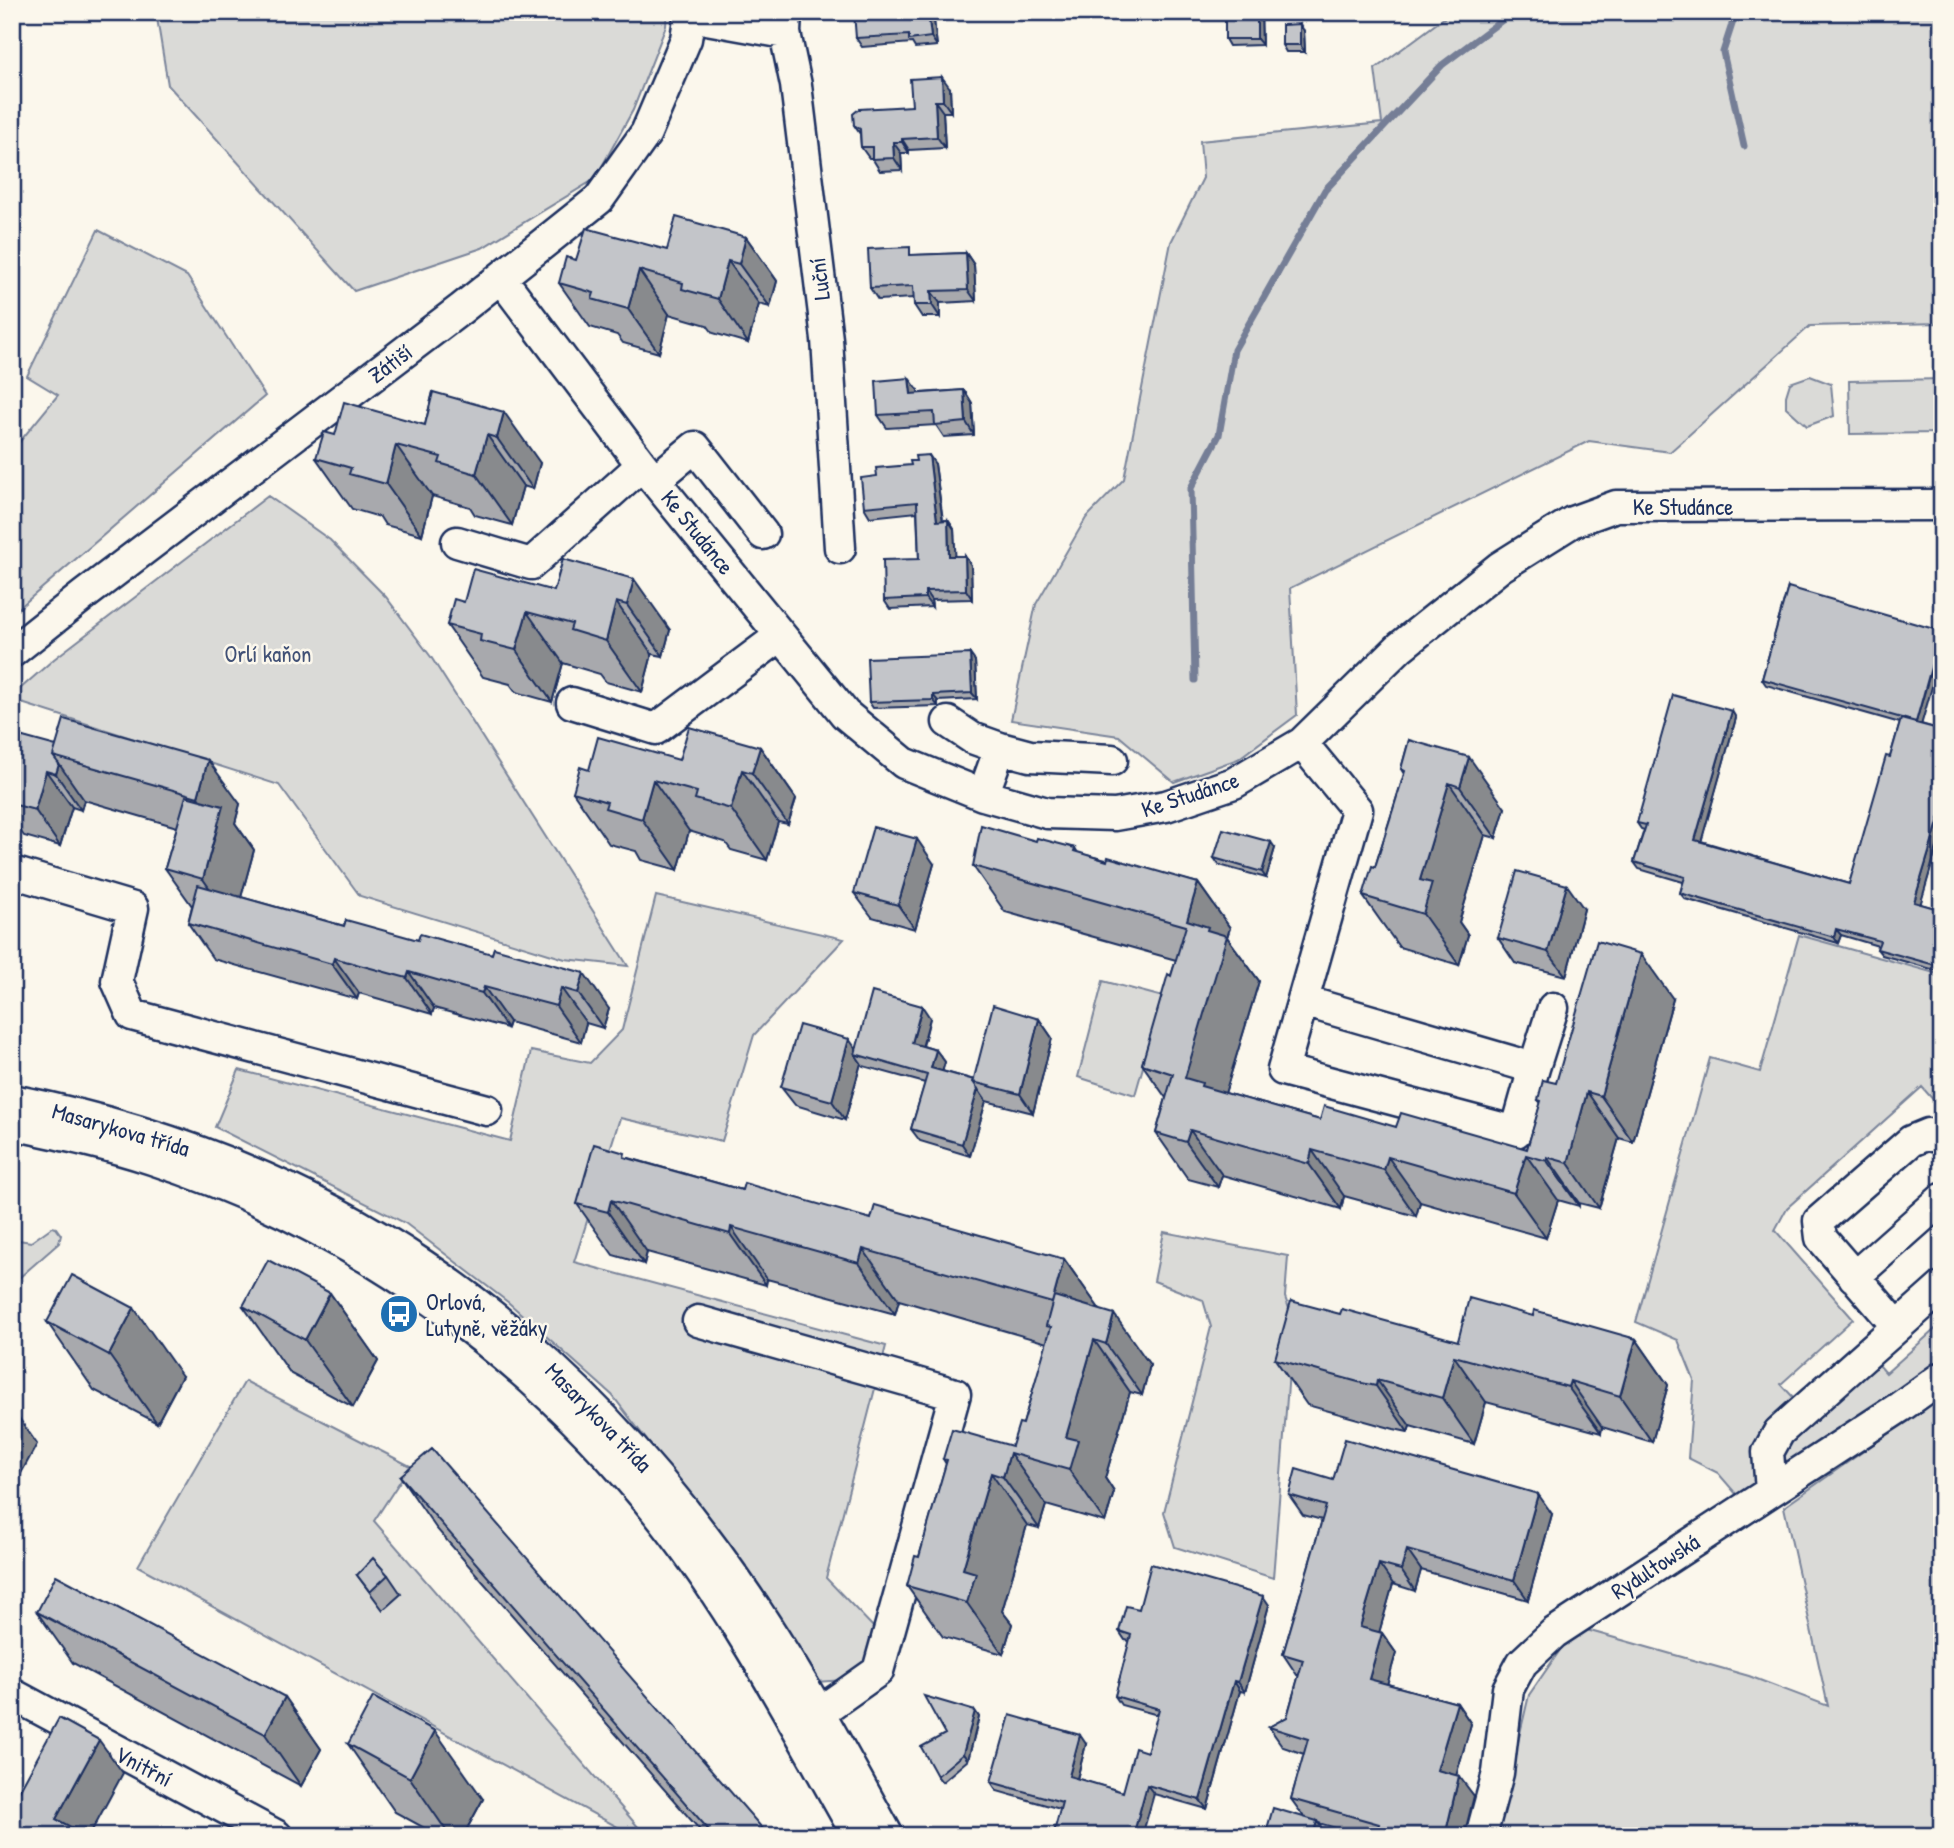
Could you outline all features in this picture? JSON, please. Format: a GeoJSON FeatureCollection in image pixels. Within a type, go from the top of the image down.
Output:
{"type":"FeatureCollection","features":[{"type":"Feature","properties":{"kind":"street"},"geometry":{"type":"LineString","coordinates":[[690,14],[786,22]]}},
{"type":"Feature","properties":{"kind":"street","name":"Zátiší"},"geometry":{"type":"LineString","coordinates":[[12,652],[599,199],[646,133],[686,38],[690,14]]}},
{"type":"Feature","properties":{"kind":"street","name":"Luční"},"geometry":{"type":"LineString","coordinates":[[786,22],[827,339],[839,548]]}},
{"type":"Feature","properties":{"kind":"street","name":"Ke Studánce"},"geometry":{"type":"LineString","coordinates":[[500,278],[648,472],[845,714],[904,763],[983,795],[1047,813],[1115,815],[1140,811],[1166,806],[1234,783],[1302,743],[1400,647],[1500,567],[1572,522],[1616,506],[1942,505]]}},
{"type":"Feature","properties":{"kind":"street"},"geometry":{"type":"LineString","coordinates":[[457,542],[531,564],[648,472],[695,447],[763,534]]}},
{"type":"Feature","properties":{"kind":"street"},"geometry":{"type":"LineString","coordinates":[[572,703],[656,729],[780,636]]}},
{"type":"Feature","properties":{"kind":"street"},"geometry":{"type":"LineString","coordinates":[[948,722],[972,738],[1030,756],[1112,760]]}},
{"type":"Feature","properties":{"kind":"street"},"geometry":{"type":"LineString","coordinates":[[1302,743],[1357,810],[1283,1070],[1516,1132],[1553,1008]]}},
{"type":"Feature","properties":{"kind":"street"},"geometry":{"type":"LineString","coordinates":[[983,795],[1000,748]]}},
{"type":"Feature","properties":{"kind":"street"},"geometry":{"type":"LineString","coordinates":[[12,872],[133,908],[117,981],[132,1015],[486,1110]]}},
{"type":"Feature","properties":{"kind":"street"},"geometry":{"type":"LineString","coordinates":[[1303,1001],[1534,1068]]}},
{"type":"Feature","properties":{"kind":"street","name":"Masarykova třída"},"geometry":{"type":"LineString","coordinates":[[12,1100],[134,1129],[260,1175],[383,1238],[460,1289],[559,1373],[636,1453],[737,1581],[808,1721],[858,1836]]}},
{"type":"Feature","properties":{"kind":"street","name":"Masarykova třída"},"geometry":{"type":"LineString","coordinates":[[12,1124],[152,1158],[232,1189],[324,1233],[426,1294],[536,1383],[575,1420],[665,1523],[888,1836]]}},
{"type":"Feature","properties":{"kind":"street"},"geometry":{"type":"LineString","coordinates":[[1897,1326],[1821,1238],[1819,1221],[1911,1141],[1928,1134],[1942,1139]]}},
{"type":"Feature","properties":{"kind":"street"},"geometry":{"type":"LineString","coordinates":[[1854,1277],[1942,1199]]}},
{"type":"Feature","properties":{"kind":"street"},"geometry":{"type":"LineString","coordinates":[[1772,1490],[1768,1452],[1779,1432],[1942,1287]]}},
{"type":"Feature","properties":{"kind":"street"},"geometry":{"type":"LineString","coordinates":[[698,1321],[955,1394],[878,1671],[808,1721]]}},
{"type":"Feature","properties":{"kind":"street","name":"Rydultowská"},"geometry":{"type":"LineString","coordinates":[[1481,1836],[1498,1773],[1508,1689],[1522,1663],[1554,1633],[1942,1377]]}},
{"type":"Feature","properties":{"kind":"street","name":"Vnitřní"},"geometry":{"type":"LineString","coordinates":[[12,1694],[277,1836]]}},
{"type":"Feature","properties":{"kind":"green space"},"geometry":{"type":"Polygon","coordinates":[[[156,12],[667,12],[666,26],[633,110],[595,179],[482,248],[354,291],[168,85],[156,12]]]}},
{"type":"Feature","properties":{"kind":"green space"},"geometry":{"type":"Polygon","coordinates":[[[1452,12],[1942,12],[1942,323],[1810,326],[1670,452],[1589,441],[1290,588],[1297,715],[1238,759],[1174,782],[1119,736],[1011,720],[1036,604],[1086,518],[1124,479],[1171,242],[1203,178],[1200,141],[1382,123],[1375,69],[1452,12]]]}},
{"type":"Feature","properties":{"kind":"green space"},"geometry":{"type":"Polygon","coordinates":[[[98,230],[187,276],[265,396],[12,614],[12,451],[58,395],[27,376],[98,230]]]}},
{"type":"Feature","properties":{"kind":"green space"},"geometry":{"type":"Polygon","coordinates":[[[1810,376],[1831,384],[1834,416],[1807,426],[1786,407],[1786,396],[1790,383],[1810,376]]]}},
{"type":"Feature","properties":{"kind":"green space"},"geometry":{"type":"Polygon","coordinates":[[[1942,379],[1942,433],[1850,434],[1849,381],[1942,379]]]}},
{"type":"Feature","properties":{"kind":"green space","name":"Orlí kaňon"},"geometry":{"type":"Polygon","coordinates":[[[268,496],[330,540],[386,597],[431,657],[628,966],[565,959],[360,896],[279,785],[12,700],[12,696],[54,659],[268,496]]]}},
{"type":"Feature","properties":{"kind":"green space"},"geometry":{"type":"Polygon","coordinates":[[[656,896],[844,939],[754,1035],[722,1141],[620,1118],[574,1262],[886,1346],[826,1578],[878,1632],[868,1665],[845,1680],[816,1682],[729,1547],[612,1395],[509,1303],[405,1223],[215,1127],[239,1070],[510,1141],[531,1051],[590,1063],[622,1030],[656,896]]]}},
{"type":"Feature","properties":{"kind":"green space"},"geometry":{"type":"Polygon","coordinates":[[[1799,935],[1942,975],[1942,1110],[1922,1087],[1787,1208],[1775,1230],[1853,1319],[1781,1384],[1793,1397],[1764,1425],[1760,1433],[1755,1482],[1742,1498],[1718,1473],[1688,1458],[1694,1380],[1678,1340],[1636,1322],[1710,1058],[1760,1072],[1799,935]]]}},
{"type":"Feature","properties":{"kind":"green space"},"geometry":{"type":"Polygon","coordinates":[[[1103,981],[1163,997],[1135,1095],[1078,1077],[1103,981]]]}},
{"type":"Feature","properties":{"kind":"green space"},"geometry":{"type":"Polygon","coordinates":[[[52,1227],[61,1235],[59,1243],[12,1284],[12,1239],[31,1242],[52,1227]]]}},
{"type":"Feature","properties":{"kind":"green space"},"geometry":{"type":"Polygon","coordinates":[[[1164,1232],[1288,1256],[1285,1297],[1293,1320],[1273,1578],[1175,1547],[1164,1512],[1211,1327],[1203,1300],[1154,1281],[1164,1232]]]}},
{"type":"Feature","properties":{"kind":"green space"},"geometry":{"type":"Polygon","coordinates":[[[1942,1323],[1942,1364],[1793,1465],[1784,1459],[1784,1445],[1872,1357],[1886,1373],[1942,1323]]]}},
{"type":"Feature","properties":{"kind":"green space"},"geometry":{"type":"Polygon","coordinates":[[[245,1381],[410,1466],[374,1521],[646,1836],[634,1836],[138,1566],[245,1381]]]}},
{"type":"Feature","properties":{"kind":"green space"},"geometry":{"type":"Polygon","coordinates":[[[1942,1396],[1942,1836],[1496,1836],[1529,1695],[1576,1627],[1749,1676],[1828,1706],[1784,1507],[1942,1396]]]}},
{"type":"Feature","properties":{"kind":"building"},"geometry":{"type":"Polygon","coordinates":[[[854,12],[928,12],[931,37],[909,40],[909,35],[856,38],[854,12]]]}},
{"type":"Feature","properties":{"kind":"building"},"geometry":{"type":"Polygon","coordinates":[[[1225,12],[1257,12],[1257,39],[1225,39],[1225,12]]]}},
{"type":"Feature","properties":{"kind":"building"},"geometry":{"type":"Polygon","coordinates":[[[1300,24],[1300,45],[1282,45],[1282,25],[1300,24]]]}},
{"type":"Feature","properties":{"kind":"building"},"geometry":{"type":"Polygon","coordinates":[[[942,77],[943,101],[935,101],[937,137],[893,142],[894,158],[872,159],[872,147],[861,147],[860,129],[854,125],[853,114],[859,109],[912,106],[910,79],[942,77]]]}},
{"type":"Feature","properties":{"kind":"building"},"geometry":{"type":"Polygon","coordinates":[[[676,217],[746,237],[739,264],[728,261],[718,299],[682,289],[683,283],[639,270],[628,309],[592,299],[594,293],[559,283],[566,257],[576,260],[586,228],[667,250],[676,217]]]}},
{"type":"Feature","properties":{"kind":"building"},"geometry":{"type":"Polygon","coordinates":[[[910,247],[910,255],[966,253],[968,290],[931,291],[932,305],[914,305],[913,286],[870,288],[868,249],[910,247]]]}},
{"type":"Feature","properties":{"kind":"building"},"geometry":{"type":"Polygon","coordinates":[[[909,378],[911,394],[964,390],[966,422],[935,425],[934,412],[878,415],[876,381],[909,378]]]}},
{"type":"Feature","properties":{"kind":"building"},"geometry":{"type":"Polygon","coordinates":[[[433,392],[504,412],[497,438],[487,435],[476,474],[439,463],[441,457],[396,445],[386,484],[349,474],[351,468],[316,458],[324,432],[335,435],[344,402],[425,425],[433,392]]]}},
{"type":"Feature","properties":{"kind":"building"},"geometry":{"type":"Polygon","coordinates":[[[929,455],[937,521],[948,520],[949,556],[965,556],[966,590],[925,591],[925,598],[884,600],[883,560],[919,559],[917,502],[864,507],[861,478],[877,476],[876,468],[911,465],[910,461],[916,461],[915,456],[929,455]]]}},
{"type":"Feature","properties":{"kind":"building"},"geometry":{"type":"Polygon","coordinates":[[[563,559],[634,579],[627,605],[616,602],[606,641],[570,630],[572,624],[527,612],[516,650],[480,641],[481,634],[447,625],[454,599],[464,602],[473,569],[554,591],[563,559]]]}},
{"type":"Feature","properties":{"kind":"building"},"geometry":{"type":"Polygon","coordinates":[[[1788,587],[1941,631],[1916,722],[1762,679],[1788,587]]]}},
{"type":"Feature","properties":{"kind":"building"},"geometry":{"type":"Polygon","coordinates":[[[970,654],[972,693],[933,695],[933,700],[869,702],[867,658],[970,654]]]}},
{"type":"Feature","properties":{"kind":"building"},"geometry":{"type":"Polygon","coordinates":[[[1673,695],[1732,711],[1695,840],[1849,884],[1886,756],[1890,757],[1901,719],[1942,730],[1942,809],[1914,902],[1942,910],[1942,967],[1877,949],[1880,941],[1836,929],[1834,937],[1680,893],[1685,877],[1634,862],[1646,825],[1637,823],[1673,695]]]}},
{"type":"Feature","properties":{"kind":"building"},"geometry":{"type":"Polygon","coordinates":[[[64,719],[208,760],[198,797],[53,756],[64,719]]]}},
{"type":"Feature","properties":{"kind":"building"},"geometry":{"type":"Polygon","coordinates":[[[689,727],[760,747],[752,773],[742,770],[731,809],[695,799],[697,792],[653,780],[642,819],[605,808],[607,802],[573,792],[580,767],[589,770],[598,737],[679,760],[689,727]]]}},
{"type":"Feature","properties":{"kind":"building"},"geometry":{"type":"Polygon","coordinates":[[[12,734],[56,746],[53,756],[59,764],[56,774],[46,771],[35,810],[12,804],[12,734]]]}},
{"type":"Feature","properties":{"kind":"building"},"geometry":{"type":"Polygon","coordinates":[[[1409,740],[1469,757],[1460,787],[1449,783],[1420,880],[1432,883],[1423,914],[1363,896],[1372,866],[1375,867],[1405,771],[1401,769],[1409,740]]]}},
{"type":"Feature","properties":{"kind":"building"},"geometry":{"type":"Polygon","coordinates":[[[186,796],[223,806],[203,879],[165,868],[186,796]]]}},
{"type":"Feature","properties":{"kind":"building"},"geometry":{"type":"Polygon","coordinates":[[[981,825],[1036,841],[1037,838],[1075,848],[1074,851],[1107,861],[1108,857],[1198,883],[1187,920],[1227,936],[1185,1078],[1202,1083],[1201,1086],[1320,1120],[1324,1106],[1396,1127],[1401,1113],[1527,1149],[1541,1101],[1538,1100],[1543,1080],[1556,1083],[1597,941],[1641,954],[1601,1096],[1587,1092],[1568,1163],[1526,1155],[1514,1193],[1388,1157],[1384,1170],[1312,1150],[1309,1164],[1190,1130],[1186,1142],[1156,1133],[1173,1074],[1142,1064],[1168,974],[1171,976],[1186,926],[973,866],[981,825]]]}},
{"type":"Feature","properties":{"kind":"building"},"geometry":{"type":"Polygon","coordinates":[[[873,827],[917,839],[898,905],[854,893],[873,827]]]}},
{"type":"Feature","properties":{"kind":"building"},"geometry":{"type":"Polygon","coordinates":[[[1223,829],[1271,842],[1262,872],[1214,858],[1223,829]]]}},
{"type":"Feature","properties":{"kind":"building"},"geometry":{"type":"Polygon","coordinates":[[[1517,871],[1567,885],[1548,952],[1498,938],[1517,871]]]}},
{"type":"Feature","properties":{"kind":"building"},"geometry":{"type":"Polygon","coordinates":[[[198,885],[344,926],[346,920],[418,940],[420,934],[492,954],[494,948],[584,973],[578,993],[561,988],[556,1006],[484,987],[482,993],[409,972],[407,978],[334,958],[332,964],[188,923],[198,885]]]}},
{"type":"Feature","properties":{"kind":"building"},"geometry":{"type":"Polygon","coordinates":[[[872,992],[922,1006],[912,1043],[936,1050],[931,1068],[974,1080],[978,1089],[962,1144],[911,1129],[927,1075],[855,1054],[872,992]]]}},
{"type":"Feature","properties":{"kind":"building"},"geometry":{"type":"Polygon","coordinates":[[[993,1005],[1039,1019],[1020,1094],[973,1082],[993,1005]]]}},
{"type":"Feature","properties":{"kind":"building"},"geometry":{"type":"Polygon","coordinates":[[[799,1025],[849,1039],[832,1101],[781,1087],[799,1025]]]}},
{"type":"Feature","properties":{"kind":"building"},"geometry":{"type":"Polygon","coordinates":[[[594,1144],[625,1153],[624,1157],[742,1190],[744,1183],[871,1219],[875,1205],[1064,1259],[1052,1303],[863,1249],[859,1263],[731,1227],[730,1234],[611,1200],[608,1212],[577,1204],[594,1144]]]}},
{"type":"Feature","properties":{"kind":"building"},"geometry":{"type":"Polygon","coordinates":[[[268,1260],[330,1293],[305,1340],[243,1306],[268,1260]]]}},
{"type":"Feature","properties":{"kind":"building"},"geometry":{"type":"Polygon","coordinates":[[[72,1275],[134,1308],[109,1355],[47,1322],[72,1275]]]}},
{"type":"Feature","properties":{"kind":"building"},"geometry":{"type":"Polygon","coordinates":[[[1054,1296],[1114,1314],[1106,1344],[1094,1340],[1066,1437],[1078,1440],[1069,1470],[1010,1453],[1003,1477],[991,1473],[963,1569],[976,1573],[967,1603],[907,1586],[915,1556],[919,1557],[947,1460],[943,1459],[952,1429],[1012,1446],[1019,1423],[1023,1424],[1051,1327],[1046,1326],[1054,1296]]]}},
{"type":"Feature","properties":{"kind":"building"},"geometry":{"type":"Polygon","coordinates":[[[1469,1298],[1533,1316],[1534,1310],[1636,1339],[1620,1396],[1570,1381],[1568,1387],[1454,1356],[1442,1398],[1377,1380],[1376,1386],[1362,1383],[1275,1359],[1291,1301],[1340,1314],[1342,1309],[1458,1341],[1469,1298]]]}},
{"type":"Feature","properties":{"kind":"building"},"geometry":{"type":"Polygon","coordinates":[[[1345,1439],[1538,1494],[1514,1580],[1407,1550],[1401,1570],[1379,1564],[1360,1627],[1382,1633],[1369,1679],[1457,1703],[1437,1770],[1459,1776],[1445,1836],[1375,1836],[1379,1824],[1291,1799],[1308,1739],[1269,1727],[1287,1717],[1303,1660],[1283,1654],[1326,1506],[1289,1495],[1296,1469],[1333,1480],[1345,1439]]]}},
{"type":"Feature","properties":{"kind":"building"},"geometry":{"type":"Polygon","coordinates":[[[432,1449],[769,1836],[714,1836],[400,1476],[432,1449]]]}},
{"type":"Feature","properties":{"kind":"building"},"geometry":{"type":"Polygon","coordinates":[[[373,1558],[388,1575],[370,1592],[357,1575],[373,1558]]]}},
{"type":"Feature","properties":{"kind":"building"},"geometry":{"type":"Polygon","coordinates":[[[1151,1564],[1263,1596],[1238,1682],[1234,1681],[1200,1800],[1147,1785],[1133,1836],[1053,1836],[1062,1802],[991,1782],[1010,1715],[1080,1735],[1069,1776],[1123,1792],[1135,1748],[1147,1752],[1159,1709],[1115,1696],[1131,1635],[1119,1631],[1126,1606],[1139,1609],[1151,1564]]]}},
{"type":"Feature","properties":{"kind":"building"},"geometry":{"type":"Polygon","coordinates":[[[56,1575],[285,1697],[265,1734],[37,1612],[56,1575]]]}},
{"type":"Feature","properties":{"kind":"building"},"geometry":{"type":"Polygon","coordinates":[[[924,1696],[975,1711],[963,1754],[937,1776],[921,1747],[945,1734],[924,1696]]]}},
{"type":"Feature","properties":{"kind":"building"},"geometry":{"type":"Polygon","coordinates":[[[373,1697],[435,1731],[410,1778],[348,1744],[373,1697]]]}},
{"type":"Feature","properties":{"kind":"building"},"geometry":{"type":"Polygon","coordinates":[[[59,1718],[99,1740],[56,1819],[87,1836],[12,1836],[12,1804],[59,1718]]]}},
{"type":"Feature","properties":{"kind":"building"},"geometry":{"type":"Polygon","coordinates":[[[1273,1808],[1317,1821],[1313,1836],[1265,1836],[1273,1808]]]}},
{"type":"Feature","properties":{"kind":"waterway"},"geometry":{"type":"LineString","coordinates":[[1195,680],[1191,488],[1219,435],[1234,350],[1325,190],[1442,65],[1513,12]]}},
{"type":"Feature","properties":{"kind":"waterway"},"geometry":{"type":"LineString","coordinates":[[1736,12],[1723,52],[1744,146]]}},
{"type":"Feature","properties":{"kind":"place","name":"Orlová, Lutyně, věžáky"},"geometry":{"type":"Point","coordinates":[399,1314]}}]}
